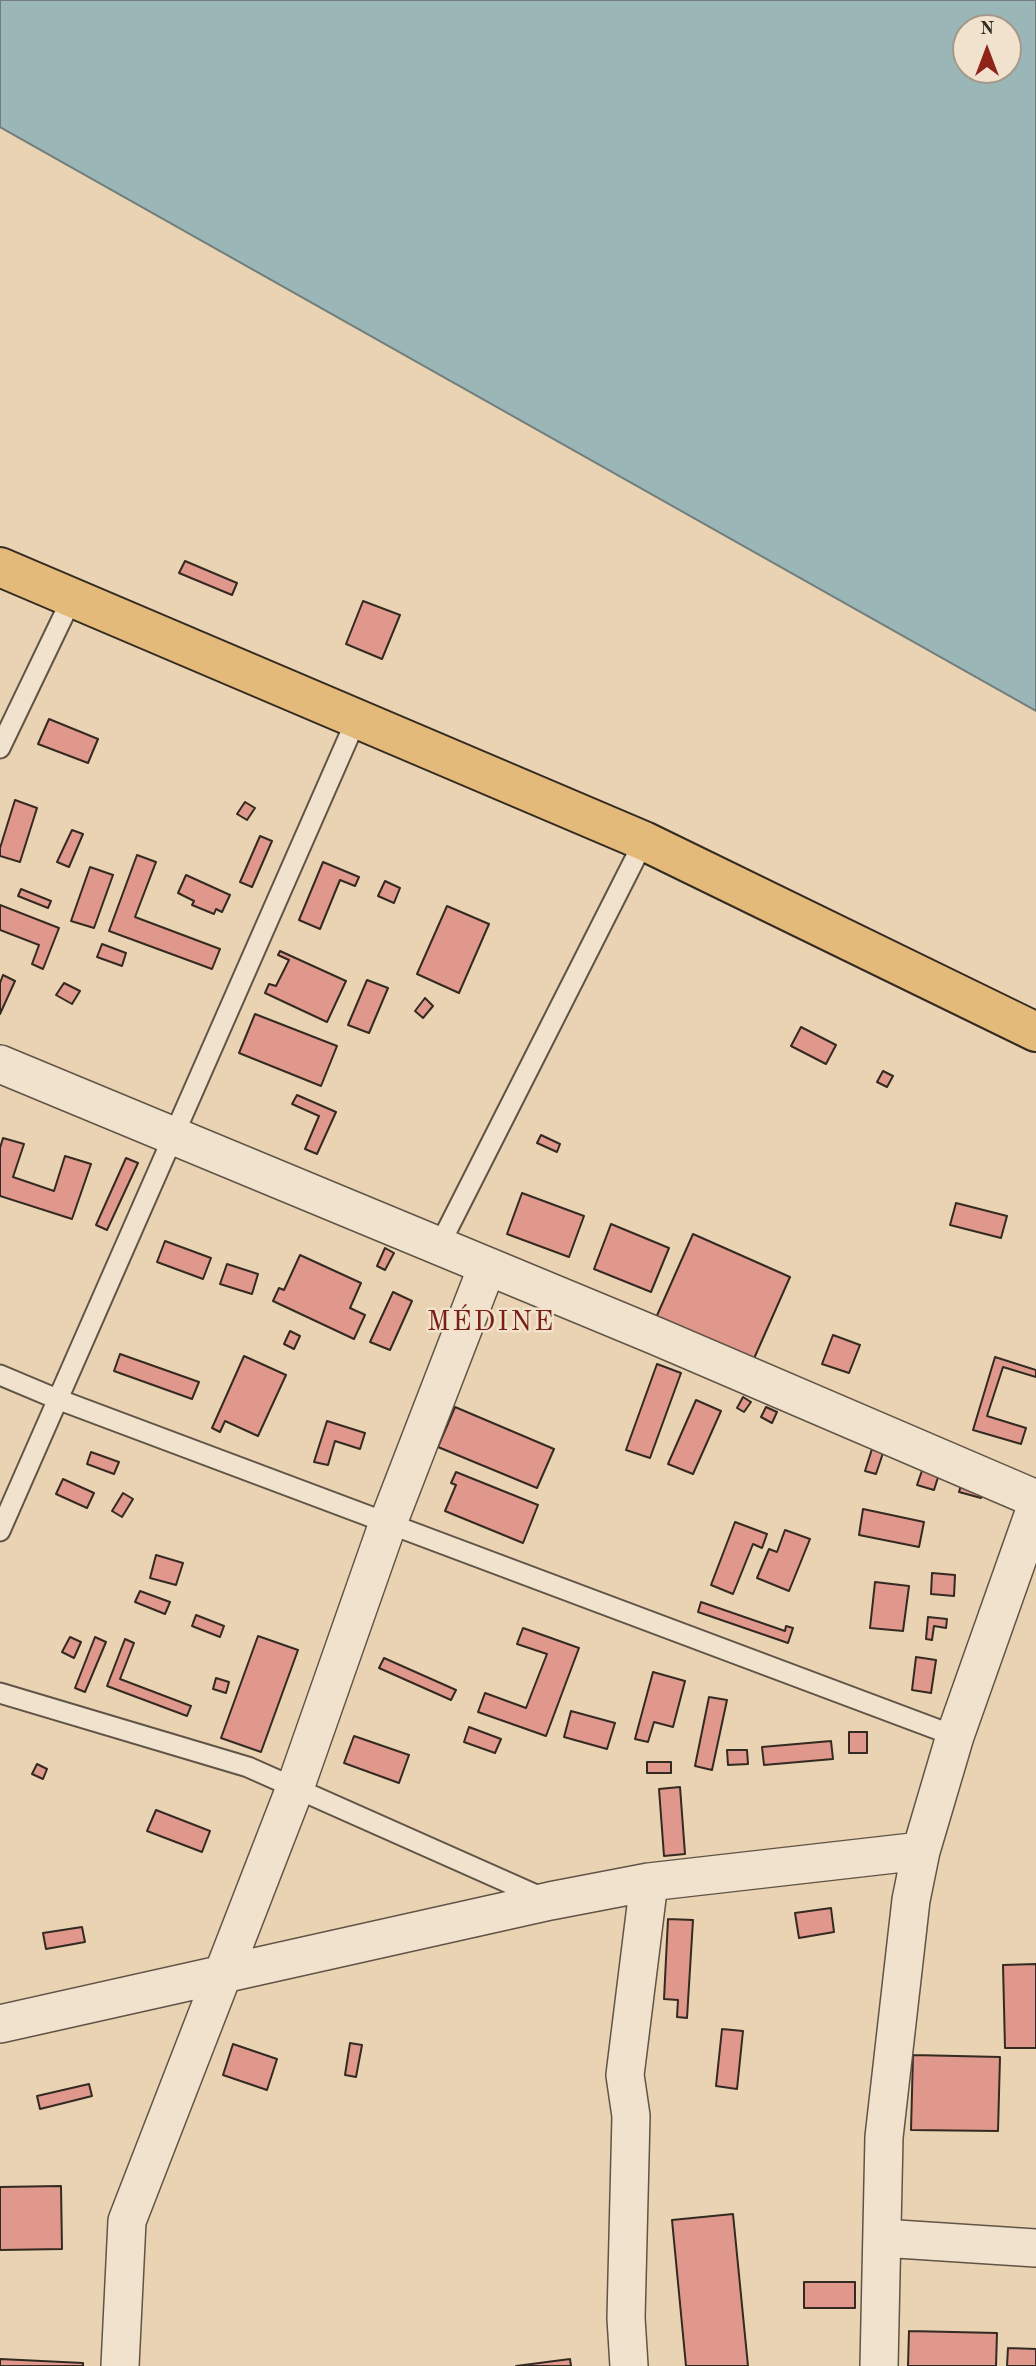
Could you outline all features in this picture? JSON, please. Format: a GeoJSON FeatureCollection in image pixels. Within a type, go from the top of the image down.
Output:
{"type":"FeatureCollection","features":[{"type":"Feature","properties":{"kind":"highway"},"geometry":{"type":"LineString","coordinates":[[0,567],[644,841],[1036,1032]]}},
{"type":"Feature","properties":{"kind":"street"},"geometry":{"type":"LineString","coordinates":[[0,1065],[656,1336],[1036,1499]]}},
{"type":"Feature","properties":{"kind":"street"},"geometry":{"type":"LineString","coordinates":[[120,2366],[127,2221],[295,1788],[388,1523],[487,1267]]}},
{"type":"Feature","properties":{"kind":"street"},"geometry":{"type":"LineString","coordinates":[[879,2366],[884,2137],[911,1900],[921,1851],[955,1736],[1036,1507]]}},
{"type":"Feature","properties":{"kind":"street"},"geometry":{"type":"LineString","coordinates":[[0,2024],[550,1901],[649,1882],[921,1851]]}},
{"type":"Feature","properties":{"kind":"street"},"geometry":{"type":"LineString","coordinates":[[629,2366],[626,2318],[631,2116],[625,2075],[649,1882]]}},
{"type":"Feature","properties":{"kind":"street"},"geometry":{"type":"LineString","coordinates":[[882,2238],[1036,2248]]}},
{"type":"Feature","properties":{"kind":"lane"},"geometry":{"type":"LineString","coordinates":[[0,748],[73,596]]}},
{"type":"Feature","properties":{"kind":"lane"},"geometry":{"type":"LineString","coordinates":[[0,1531],[357,718]]}},
{"type":"Feature","properties":{"kind":"lane"},"geometry":{"type":"LineString","coordinates":[[438,1248],[644,841]]}},
{"type":"Feature","properties":{"kind":"lane"},"geometry":{"type":"LineString","coordinates":[[0,1375],[57,1399],[955,1736]]}},
{"type":"Feature","properties":{"kind":"lane"},"geometry":{"type":"LineString","coordinates":[[0,1693],[248,1767],[550,1901]]}},
{"type":"Feature","properties":{"kind":"water"},"geometry":{"type":"Polygon","coordinates":[[[0,0],[1036,0],[1036,711],[0,127],[0,0]]]}},
{"type":"Feature","properties":{"kind":"building"},"geometry":{"type":"Polygon","coordinates":[[[185,561],[237,583],[232,595],[179,573],[185,561]]]}},
{"type":"Feature","properties":{"kind":"building"},"geometry":{"type":"Polygon","coordinates":[[[363,601],[400,615],[382,659],[346,644],[363,601]]]}},
{"type":"Feature","properties":{"kind":"building"},"geometry":{"type":"Polygon","coordinates":[[[49,719],[98,739],[88,763],[38,744],[49,719]]]}},
{"type":"Feature","properties":{"kind":"building"},"geometry":{"type":"Polygon","coordinates":[[[15,800],[37,808],[20,862],[0,856],[15,800]]]}},
{"type":"Feature","properties":{"kind":"building"},"geometry":{"type":"Polygon","coordinates":[[[245,802],[255,808],[247,820],[237,814],[245,802]]]}},
{"type":"Feature","properties":{"kind":"building"},"geometry":{"type":"Polygon","coordinates":[[[72,830],[83,834],[69,867],[57,862],[72,830]]]}},
{"type":"Feature","properties":{"kind":"building"},"geometry":{"type":"Polygon","coordinates":[[[260,836],[272,841],[252,887],[240,882],[260,836]]]}},
{"type":"Feature","properties":{"kind":"building"},"geometry":{"type":"Polygon","coordinates":[[[137,855],[156,862],[135,917],[220,949],[212,969],[109,931],[137,855]]]}},
{"type":"Feature","properties":{"kind":"building"},"geometry":{"type":"Polygon","coordinates":[[[323,862],[359,877],[355,886],[340,880],[320,929],[299,920],[323,862]]]}},
{"type":"Feature","properties":{"kind":"building"},"geometry":{"type":"Polygon","coordinates":[[[90,867],[113,875],[94,928],[71,921],[90,867]]]}},
{"type":"Feature","properties":{"kind":"building"},"geometry":{"type":"Polygon","coordinates":[[[186,875],[230,895],[222,912],[216,909],[214,914],[192,905],[194,901],[178,893],[186,875]]]}},
{"type":"Feature","properties":{"kind":"building"},"geometry":{"type":"Polygon","coordinates":[[[385,881],[400,888],[394,903],[378,896],[385,881]]]}},
{"type":"Feature","properties":{"kind":"building"},"geometry":{"type":"Polygon","coordinates":[[[21,889],[51,901],[48,908],[18,896],[21,889]]]}},
{"type":"Feature","properties":{"kind":"building"},"geometry":{"type":"Polygon","coordinates":[[[0,905],[59,928],[43,969],[32,964],[39,945],[0,930],[0,905]]]}},
{"type":"Feature","properties":{"kind":"building"},"geometry":{"type":"Polygon","coordinates":[[[447,906],[489,924],[459,993],[417,974],[447,906]]]}},
{"type":"Feature","properties":{"kind":"building"},"geometry":{"type":"Polygon","coordinates":[[[102,944],[126,953],[122,966],[97,957],[102,944]]]}},
{"type":"Feature","properties":{"kind":"building"},"geometry":{"type":"Polygon","coordinates":[[[280,951],[346,981],[327,1022],[265,993],[269,984],[276,986],[289,960],[278,955],[280,951]]]}},
{"type":"Feature","properties":{"kind":"building"},"geometry":{"type":"Polygon","coordinates":[[[3,975],[15,981],[0,1014],[0,983],[3,975]]]}},
{"type":"Feature","properties":{"kind":"building"},"geometry":{"type":"Polygon","coordinates":[[[367,980],[388,988],[369,1033],[348,1025],[367,980]]]}},
{"type":"Feature","properties":{"kind":"building"},"geometry":{"type":"Polygon","coordinates":[[[64,983],[80,991],[72,1004],[56,995],[64,983]]]}},
{"type":"Feature","properties":{"kind":"building"},"geometry":{"type":"Polygon","coordinates":[[[425,998],[433,1006],[423,1018],[415,1011],[425,998]]]}},
{"type":"Feature","properties":{"kind":"building"},"geometry":{"type":"Polygon","coordinates":[[[255,1014],[337,1046],[321,1086],[239,1053],[255,1014]]]}},
{"type":"Feature","properties":{"kind":"building"},"geometry":{"type":"Polygon","coordinates":[[[801,1027],[836,1045],[826,1064],[791,1046],[801,1027]]]}},
{"type":"Feature","properties":{"kind":"building"},"geometry":{"type":"Polygon","coordinates":[[[883,1071],[893,1076],[887,1087],[877,1082],[883,1071]]]}},
{"type":"Feature","properties":{"kind":"building"},"geometry":{"type":"Polygon","coordinates":[[[297,1095],[336,1112],[317,1154],[305,1149],[319,1116],[292,1104],[297,1095]]]}},
{"type":"Feature","properties":{"kind":"building"},"geometry":{"type":"Polygon","coordinates":[[[541,1135],[560,1144],[557,1152],[537,1143],[541,1135]]]}},
{"type":"Feature","properties":{"kind":"building"},"geometry":{"type":"Polygon","coordinates":[[[3,1138],[24,1144],[13,1177],[54,1191],[65,1156],[91,1164],[72,1219],[0,1196],[0,1148],[3,1138]]]}},
{"type":"Feature","properties":{"kind":"building"},"geometry":{"type":"Polygon","coordinates":[[[126,1158],[138,1163],[107,1230],[96,1225],[126,1158]]]}},
{"type":"Feature","properties":{"kind":"building"},"geometry":{"type":"Polygon","coordinates":[[[522,1193],[584,1216],[569,1257],[507,1234],[522,1193]]]}},
{"type":"Feature","properties":{"kind":"building"},"geometry":{"type":"Polygon","coordinates":[[[956,1203],[1007,1216],[1001,1238],[950,1225],[956,1203]]]}},
{"type":"Feature","properties":{"kind":"building"},"geometry":{"type":"Polygon","coordinates":[[[611,1224],[669,1248],[651,1292],[594,1269],[611,1224]]]}},
{"type":"Feature","properties":{"kind":"building"},"geometry":{"type":"Polygon","coordinates":[[[693,1234],[790,1277],[752,1363],[655,1320],[693,1234]]]}},
{"type":"Feature","properties":{"kind":"building"},"geometry":{"type":"Polygon","coordinates":[[[165,1241],[211,1258],[203,1279],[157,1262],[165,1241]]]}},
{"type":"Feature","properties":{"kind":"building"},"geometry":{"type":"Polygon","coordinates":[[[385,1248],[394,1253],[385,1270],[377,1266],[385,1248]]]}},
{"type":"Feature","properties":{"kind":"building"},"geometry":{"type":"Polygon","coordinates":[[[300,1255],[361,1283],[350,1308],[365,1315],[354,1339],[273,1301],[279,1288],[284,1290],[300,1255]]]}},
{"type":"Feature","properties":{"kind":"building"},"geometry":{"type":"Polygon","coordinates":[[[227,1264],[258,1274],[252,1294],[220,1284],[227,1264]]]}},
{"type":"Feature","properties":{"kind":"building"},"geometry":{"type":"Polygon","coordinates":[[[393,1292],[412,1301],[390,1350],[370,1342],[393,1292]]]}},
{"type":"Feature","properties":{"kind":"building"},"geometry":{"type":"Polygon","coordinates":[[[290,1331],[300,1336],[294,1349],[284,1344],[290,1331]]]}},
{"type":"Feature","properties":{"kind":"building"},"geometry":{"type":"Polygon","coordinates":[[[833,1335],[860,1345],[849,1373],[822,1364],[833,1335]]]}},
{"type":"Feature","properties":{"kind":"building"},"geometry":{"type":"Polygon","coordinates":[[[120,1354],[199,1382],[192,1399],[114,1371],[120,1354]]]}},
{"type":"Feature","properties":{"kind":"building"},"geometry":{"type":"Polygon","coordinates":[[[244,1356],[286,1375],[258,1436],[225,1421],[220,1432],[212,1428],[244,1356]]]}},
{"type":"Feature","properties":{"kind":"building"},"geometry":{"type":"Polygon","coordinates":[[[995,1357],[1036,1370],[1036,1377],[1003,1367],[987,1416],[1026,1428],[1021,1444],[973,1430],[995,1357]]]}},
{"type":"Feature","properties":{"kind":"building"},"geometry":{"type":"Polygon","coordinates":[[[657,1364],[681,1373],[650,1458],[626,1450],[657,1364]]]}},
{"type":"Feature","properties":{"kind":"building"},"geometry":{"type":"Polygon","coordinates":[[[743,1397],[751,1402],[744,1412],[737,1408],[743,1397]]]}},
{"type":"Feature","properties":{"kind":"building"},"geometry":{"type":"Polygon","coordinates":[[[696,1400],[721,1411],[693,1474],[668,1464],[696,1400]]]}},
{"type":"Feature","properties":{"kind":"building"},"geometry":{"type":"Polygon","coordinates":[[[455,1407],[554,1449],[537,1488],[438,1447],[455,1407]]]}},
{"type":"Feature","properties":{"kind":"building"},"geometry":{"type":"Polygon","coordinates":[[[766,1407],[777,1412],[772,1423],[761,1417],[766,1407]]]}},
{"type":"Feature","properties":{"kind":"building"},"geometry":{"type":"Polygon","coordinates":[[[327,1421],[365,1433],[360,1449],[335,1441],[328,1465],[314,1462],[327,1421]]]}},
{"type":"Feature","properties":{"kind":"building"},"geometry":{"type":"Polygon","coordinates":[[[872,1449],[883,1453],[876,1474],[865,1471],[872,1449]]]}},
{"type":"Feature","properties":{"kind":"building"},"geometry":{"type":"Polygon","coordinates":[[[91,1452],[119,1462],[114,1474],[87,1464],[91,1452]]]}},
{"type":"Feature","properties":{"kind":"building"},"geometry":{"type":"Polygon","coordinates":[[[924,1465],[940,1471],[934,1490],[917,1485],[924,1465]]]}},
{"type":"Feature","properties":{"kind":"building"},"geometry":{"type":"Polygon","coordinates":[[[456,1472],[538,1505],[523,1543],[445,1511],[456,1485],[451,1483],[456,1472]]]}},
{"type":"Feature","properties":{"kind":"building"},"geometry":{"type":"Polygon","coordinates":[[[963,1478],[984,1485],[981,1498],[959,1492],[963,1478]]]}},
{"type":"Feature","properties":{"kind":"building"},"geometry":{"type":"Polygon","coordinates":[[[63,1479],[94,1493],[87,1508],[56,1494],[63,1479]]]}},
{"type":"Feature","properties":{"kind":"building"},"geometry":{"type":"Polygon","coordinates":[[[123,1493],[133,1499],[122,1517],[112,1511],[123,1493]]]}},
{"type":"Feature","properties":{"kind":"building"},"geometry":{"type":"Polygon","coordinates":[[[863,1509],[924,1522],[919,1547],[859,1535],[863,1509]]]}},
{"type":"Feature","properties":{"kind":"building"},"geometry":{"type":"Polygon","coordinates":[[[735,1522],[767,1534],[762,1548],[753,1544],[733,1594],[711,1585],[735,1522]]]}},
{"type":"Feature","properties":{"kind":"building"},"geometry":{"type":"Polygon","coordinates":[[[785,1530],[810,1539],[789,1591],[757,1578],[769,1549],[777,1552],[785,1530]]]}},
{"type":"Feature","properties":{"kind":"building"},"geometry":{"type":"Polygon","coordinates":[[[156,1555],[183,1563],[176,1585],[150,1578],[156,1555]]]}},
{"type":"Feature","properties":{"kind":"building"},"geometry":{"type":"Polygon","coordinates":[[[932,1573],[955,1575],[954,1596],[931,1594],[932,1573]]]}},
{"type":"Feature","properties":{"kind":"building"},"geometry":{"type":"Polygon","coordinates":[[[875,1582],[909,1586],[903,1631],[870,1628],[875,1582]]]}},
{"type":"Feature","properties":{"kind":"building"},"geometry":{"type":"Polygon","coordinates":[[[140,1591],[170,1602],[165,1614],[135,1602],[140,1591]]]}},
{"type":"Feature","properties":{"kind":"building"},"geometry":{"type":"Polygon","coordinates":[[[701,1602],[785,1631],[786,1626],[793,1628],[788,1643],[698,1612],[701,1602]]]}},
{"type":"Feature","properties":{"kind":"building"},"geometry":{"type":"Polygon","coordinates":[[[196,1615],[224,1626],[220,1637],[192,1626],[196,1615]]]}},
{"type":"Feature","properties":{"kind":"building"},"geometry":{"type":"Polygon","coordinates":[[[928,1617],[947,1619],[946,1628],[934,1626],[932,1640],[926,1639],[928,1617]]]}},
{"type":"Feature","properties":{"kind":"building"},"geometry":{"type":"Polygon","coordinates":[[[523,1628],[579,1648],[546,1736],[478,1712],[485,1693],[526,1708],[547,1654],[517,1644],[523,1628]]]}},
{"type":"Feature","properties":{"kind":"building"},"geometry":{"type":"Polygon","coordinates":[[[258,1636],[298,1650],[261,1752],[221,1738],[258,1636]]]}},
{"type":"Feature","properties":{"kind":"building"},"geometry":{"type":"Polygon","coordinates":[[[70,1637],[81,1642],[74,1658],[62,1652],[70,1637]]]}},
{"type":"Feature","properties":{"kind":"building"},"geometry":{"type":"Polygon","coordinates":[[[95,1637],[106,1642],[85,1692],[75,1688],[95,1637]]]}},
{"type":"Feature","properties":{"kind":"building"},"geometry":{"type":"Polygon","coordinates":[[[125,1639],[134,1643],[120,1679],[191,1706],[187,1716],[107,1686],[125,1639]]]}},
{"type":"Feature","properties":{"kind":"building"},"geometry":{"type":"Polygon","coordinates":[[[916,1657],[936,1660],[931,1693],[912,1690],[916,1657]]]}},
{"type":"Feature","properties":{"kind":"building"},"geometry":{"type":"Polygon","coordinates":[[[384,1658],[456,1690],[451,1700],[379,1668],[384,1658]]]}},
{"type":"Feature","properties":{"kind":"building"},"geometry":{"type":"Polygon","coordinates":[[[653,1672],[685,1681],[673,1727],[654,1722],[648,1742],[635,1739],[653,1672]]]}},
{"type":"Feature","properties":{"kind":"building"},"geometry":{"type":"Polygon","coordinates":[[[216,1678],[229,1682],[226,1693],[213,1689],[216,1678]]]}},
{"type":"Feature","properties":{"kind":"building"},"geometry":{"type":"Polygon","coordinates":[[[709,1697],[727,1700],[712,1770],[695,1766],[709,1697]]]}},
{"type":"Feature","properties":{"kind":"building"},"geometry":{"type":"Polygon","coordinates":[[[571,1711],[615,1723],[607,1749],[564,1737],[571,1711]]]}},
{"type":"Feature","properties":{"kind":"building"},"geometry":{"type":"Polygon","coordinates":[[[469,1727],[501,1739],[495,1753],[464,1742],[469,1727]]]}},
{"type":"Feature","properties":{"kind":"building"},"geometry":{"type":"Polygon","coordinates":[[[849,1732],[867,1732],[867,1753],[849,1753],[849,1732]]]}},
{"type":"Feature","properties":{"kind":"building"},"geometry":{"type":"Polygon","coordinates":[[[354,1736],[409,1755],[399,1783],[344,1763],[354,1736]]]}},
{"type":"Feature","properties":{"kind":"building"},"geometry":{"type":"Polygon","coordinates":[[[831,1741],[833,1759],[764,1765],[762,1747],[831,1741]]]}},
{"type":"Feature","properties":{"kind":"building"},"geometry":{"type":"Polygon","coordinates":[[[727,1750],[747,1750],[748,1764],[728,1765],[727,1750]]]}},
{"type":"Feature","properties":{"kind":"building"},"geometry":{"type":"Polygon","coordinates":[[[647,1762],[671,1762],[671,1773],[647,1773],[647,1762]]]}},
{"type":"Feature","properties":{"kind":"building"},"geometry":{"type":"Polygon","coordinates":[[[37,1764],[47,1769],[43,1779],[32,1774],[37,1764]]]}},
{"type":"Feature","properties":{"kind":"building"},"geometry":{"type":"Polygon","coordinates":[[[680,1787],[685,1854],[664,1856],[659,1789],[680,1787]]]}},
{"type":"Feature","properties":{"kind":"building"},"geometry":{"type":"Polygon","coordinates":[[[156,1810],[210,1831],[202,1852],[147,1831],[156,1810]]]}},
{"type":"Feature","properties":{"kind":"building"},"geometry":{"type":"Polygon","coordinates":[[[831,1908],[834,1932],[799,1938],[795,1913],[831,1908]]]}},
{"type":"Feature","properties":{"kind":"building"},"geometry":{"type":"Polygon","coordinates":[[[668,1919],[693,1920],[687,2018],[677,2017],[678,2000],[664,1999],[668,1919]]]}},
{"type":"Feature","properties":{"kind":"building"},"geometry":{"type":"Polygon","coordinates":[[[82,1927],[85,1942],[46,1949],[43,1933],[82,1927]]]}},
{"type":"Feature","properties":{"kind":"building"},"geometry":{"type":"Polygon","coordinates":[[[1036,1964],[1036,2048],[1005,2048],[1003,1965],[1036,1964]]]}},
{"type":"Feature","properties":{"kind":"building"},"geometry":{"type":"Polygon","coordinates":[[[722,2029],[743,2031],[737,2089],[716,2086],[722,2029]]]}},
{"type":"Feature","properties":{"kind":"building"},"geometry":{"type":"Polygon","coordinates":[[[350,2043],[362,2045],[356,2077],[345,2075],[350,2043]]]}},
{"type":"Feature","properties":{"kind":"building"},"geometry":{"type":"Polygon","coordinates":[[[233,2044],[277,2059],[267,2090],[223,2075],[233,2044]]]}},
{"type":"Feature","properties":{"kind":"building"},"geometry":{"type":"Polygon","coordinates":[[[913,2055],[1000,2057],[998,2131],[911,2130],[913,2055]]]}},
{"type":"Feature","properties":{"kind":"building"},"geometry":{"type":"Polygon","coordinates":[[[89,2084],[92,2096],[40,2109],[37,2096],[89,2084]]]}},
{"type":"Feature","properties":{"kind":"building"},"geometry":{"type":"Polygon","coordinates":[[[61,2186],[62,2249],[0,2250],[0,2187],[61,2186]]]}},
{"type":"Feature","properties":{"kind":"building"},"geometry":{"type":"Polygon","coordinates":[[[733,2214],[748,2366],[686,2366],[672,2220],[733,2214]]]}},
{"type":"Feature","properties":{"kind":"building"},"geometry":{"type":"Polygon","coordinates":[[[804,2282],[855,2282],[855,2308],[804,2308],[804,2282]]]}},
{"type":"Feature","properties":{"kind":"building"},"geometry":{"type":"Polygon","coordinates":[[[909,2331],[997,2333],[996,2366],[908,2366],[909,2331]]]}},
{"type":"Feature","properties":{"kind":"building"},"geometry":{"type":"Polygon","coordinates":[[[1008,2348],[1036,2349],[1036,2366],[1007,2366],[1008,2348]]]}},
{"type":"Feature","properties":{"kind":"building"},"geometry":{"type":"Polygon","coordinates":[[[0,2359],[83,2363],[83,2366],[0,2366],[0,2359]]]}},
{"type":"Feature","properties":{"kind":"building"},"geometry":{"type":"Polygon","coordinates":[[[570,2359],[571,2366],[516,2366],[570,2359]]]}},
{"type":"Feature","properties":{"kind":"district","name":"MÉDINE"},"geometry":{"type":"Point","coordinates":[491,1323]}}]}
